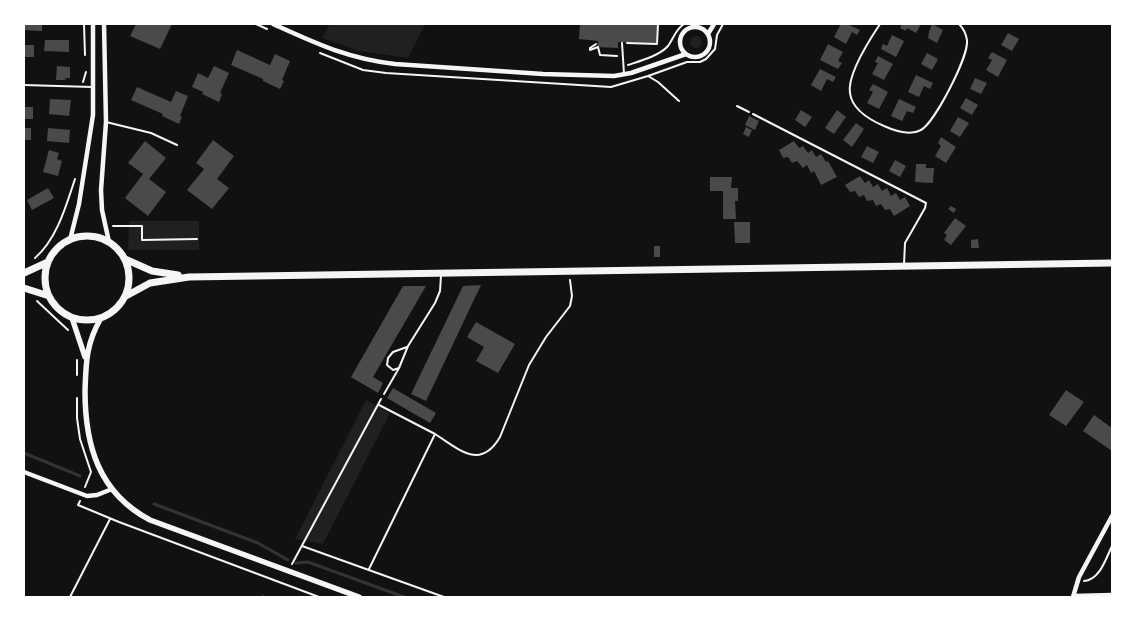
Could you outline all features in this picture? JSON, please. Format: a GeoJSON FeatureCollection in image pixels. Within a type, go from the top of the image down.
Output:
{"type":"FeatureCollection","features":[{"type":"Feature","properties":{"kind":"main road"},"geometry":{"type":"LineString","coordinates":[[126,296],[129,278],[124,259],[117,248],[109,242],[89,236],[70,240],[59,247],[48,262],[45,279],[49,296],[58,310],[72,318],[87,321],[101,318],[116,309],[126,296],[165,277],[1112,263]]}},
{"type":"Feature","properties":{"kind":"main road"},"geometry":{"type":"LineString","coordinates":[[124,259],[165,277]]}},
{"type":"Feature","properties":{"kind":"main road"},"geometry":{"type":"LineString","coordinates":[[24,273],[48,262]]}},
{"type":"Feature","properties":{"kind":"main road"},"geometry":{"type":"LineString","coordinates":[[24,288],[49,296]]}},
{"type":"Feature","properties":{"kind":"street"},"geometry":{"type":"LineString","coordinates":[[70,240],[79,204],[93,116],[93,24]]}},
{"type":"Feature","properties":{"kind":"street"},"geometry":{"type":"LineString","coordinates":[[104,24],[106,122],[101,190],[102,210],[109,242]]}},
{"type":"Feature","properties":{"kind":"street"},"geometry":{"type":"LineString","coordinates":[[273,24],[344,55],[373,61],[543,74],[608,76],[624,74],[686,54],[696,57],[706,53],[710,42],[708,34],[703,29],[694,27],[685,31],[680,39],[686,54]]}},
{"type":"Feature","properties":{"kind":"street"},"geometry":{"type":"LineString","coordinates":[[703,29],[712,24]]}},
{"type":"Feature","properties":{"kind":"street"},"geometry":{"type":"LineString","coordinates":[[708,34],[712,24]]}},
{"type":"Feature","properties":{"kind":"street"},"geometry":{"type":"LineString","coordinates":[[673,58],[682,48]]}},
{"type":"Feature","properties":{"kind":"street"},"geometry":{"type":"LineString","coordinates":[[72,318],[86,360]]}},
{"type":"Feature","properties":{"kind":"street"},"geometry":{"type":"LineString","coordinates":[[101,318],[95,330],[86,360],[85,412],[88,436],[98,465],[112,489],[131,508],[150,520],[359,597]]}},
{"type":"Feature","properties":{"kind":"street"},"geometry":{"type":"LineString","coordinates":[[24,472],[87,496],[97,495],[112,489]]}},
{"type":"Feature","properties":{"kind":"street"},"geometry":{"type":"LineString","coordinates":[[1112,516],[1079,577],[1073,596],[1112,595]]}},
{"type":"Feature","properties":{"kind":"lane"},"geometry":{"type":"LineString","coordinates":[[880,24],[868,42],[856,67],[850,84],[850,94],[859,111],[872,120],[893,130],[907,132],[914,132],[926,126],[940,107],[966,52],[967,41],[965,32],[959,24]]}},
{"type":"Feature","properties":{"kind":"lane"},"geometry":{"type":"LineString","coordinates":[[622,43],[624,74]]}},
{"type":"Feature","properties":{"kind":"lane"},"geometry":{"type":"LineString","coordinates":[[24,85],[94,86]]}},
{"type":"Feature","properties":{"kind":"lane"},"geometry":{"type":"LineString","coordinates":[[753,114],[926,203],[905,243],[904,266]]}},
{"type":"Feature","properties":{"kind":"lane"},"geometry":{"type":"LineString","coordinates":[[106,122],[151,133],[177,145]]}},
{"type":"Feature","properties":{"kind":"lane"},"geometry":{"type":"LineString","coordinates":[[384,394],[399,368],[408,346],[435,303],[440,291],[441,272]]}},
{"type":"Feature","properties":{"kind":"lane"},"geometry":{"type":"LineString","coordinates":[[399,368],[391,369],[386,362],[393,352],[408,346]]}},
{"type":"Feature","properties":{"kind":"path"},"geometry":{"type":"LineString","coordinates":[[84,24],[85,62]]}},
{"type":"Feature","properties":{"kind":"path"},"geometry":{"type":"LineString","coordinates":[[622,43],[657,44],[658,24]]}},
{"type":"Feature","properties":{"kind":"path"},"geometry":{"type":"LineString","coordinates":[[622,66],[650,57],[665,48],[682,24]]}},
{"type":"Feature","properties":{"kind":"path"},"geometry":{"type":"LineString","coordinates":[[706,59],[714,52],[717,36],[723,24]]}},
{"type":"Feature","properties":{"kind":"path"},"geometry":{"type":"LineString","coordinates":[[596,44],[590,49],[598,47],[600,55],[622,56]]}},
{"type":"Feature","properties":{"kind":"path"},"geometry":{"type":"LineString","coordinates":[[665,48],[667,54]]}},
{"type":"Feature","properties":{"kind":"path"},"geometry":{"type":"LineString","coordinates":[[83,81],[86,72]]}},
{"type":"Feature","properties":{"kind":"path"},"geometry":{"type":"LineString","coordinates":[[648,76],[658,82],[679,101]]}},
{"type":"Feature","properties":{"kind":"path"},"geometry":{"type":"LineString","coordinates":[[737,106],[753,114]]}},
{"type":"Feature","properties":{"kind":"path"},"geometry":{"type":"LineString","coordinates":[[30,261],[42,252],[53,234],[64,212],[77,172]]}},
{"type":"Feature","properties":{"kind":"path"},"geometry":{"type":"LineString","coordinates":[[113,226],[142,226],[142,240],[197,238]]}},
{"type":"Feature","properties":{"kind":"path"},"geometry":{"type":"LineString","coordinates":[[378,404],[467,454],[477,456],[486,453],[500,437],[529,365],[546,337],[571,303],[572,296],[568,271]]}},
{"type":"Feature","properties":{"kind":"path"},"geometry":{"type":"LineString","coordinates":[[34,300],[45,308],[72,336]]}},
{"type":"Feature","properties":{"kind":"path"},"geometry":{"type":"LineString","coordinates":[[77,358],[77,379]]}},
{"type":"Feature","properties":{"kind":"path"},"geometry":{"type":"LineString","coordinates":[[280,583],[384,394]]}},
{"type":"Feature","properties":{"kind":"path"},"geometry":{"type":"LineString","coordinates":[[77,396],[77,418],[80,439],[91,472],[84,490]]}},
{"type":"Feature","properties":{"kind":"path"},"geometry":{"type":"LineString","coordinates":[[369,569],[434,434]]}},
{"type":"Feature","properties":{"kind":"path"},"geometry":{"type":"LineString","coordinates":[[80,499],[78,505],[319,597]]}},
{"type":"Feature","properties":{"kind":"path"},"geometry":{"type":"LineString","coordinates":[[70,597],[110,518]]}},
{"type":"Feature","properties":{"kind":"path"},"geometry":{"type":"LineString","coordinates":[[302,546],[444,597]]}},
{"type":"Feature","properties":{"kind":"path"},"geometry":{"type":"LineString","coordinates":[[1082,581],[1095,577],[1112,546]]}},
{"type":"Feature","properties":{"kind":"shaded area"},"geometry":{"type":"Polygon","coordinates":[[[330,24],[425,24],[408,58],[359,51],[322,38],[330,24]]]}},
{"type":"Feature","properties":{"kind":"shaded area"},"geometry":{"type":"Polygon","coordinates":[[[696,36],[702,42],[696,48],[690,42],[696,36]]]}},
{"type":"Feature","properties":{"kind":"shaded area"},"geometry":{"type":"Polygon","coordinates":[[[129,221],[199,221],[199,250],[128,250],[129,221]]]}},
{"type":"Feature","properties":{"kind":"shaded area"},"geometry":{"type":"Polygon","coordinates":[[[366,400],[390,413],[323,544],[295,539],[366,400]]]}},
{"type":"Feature","properties":{"kind":"building"},"geometry":{"type":"Polygon","coordinates":[[[24,24],[42,24],[42,31],[24,30],[24,24]]]}},
{"type":"Feature","properties":{"kind":"building"},"geometry":{"type":"Polygon","coordinates":[[[136,24],[172,24],[160,49],[130,36],[136,24]]]}},
{"type":"Feature","properties":{"kind":"building"},"geometry":{"type":"Polygon","coordinates":[[[580,24],[658,24],[657,44],[618,42],[618,48],[597,47],[598,41],[579,39],[580,24]]]}},
{"type":"Feature","properties":{"kind":"building"},"geometry":{"type":"Polygon","coordinates":[[[841,24],[847,24],[860,30],[857,35],[852,32],[846,44],[834,37],[841,24]]]}},
{"type":"Feature","properties":{"kind":"building"},"geometry":{"type":"Polygon","coordinates":[[[902,24],[921,24],[916,33],[907,28],[906,31],[900,28],[902,24]]]}},
{"type":"Feature","properties":{"kind":"building"},"geometry":{"type":"Polygon","coordinates":[[[932,24],[943,30],[937,43],[928,38],[932,24]]]}},
{"type":"Feature","properties":{"kind":"building"},"geometry":{"type":"Polygon","coordinates":[[[1008,33],[1019,39],[1012,51],[1001,45],[1008,33]]]}},
{"type":"Feature","properties":{"kind":"building"},"geometry":{"type":"Polygon","coordinates":[[[892,35],[904,41],[896,57],[881,49],[883,44],[887,46],[892,35]]]}},
{"type":"Feature","properties":{"kind":"building"},"geometry":{"type":"Polygon","coordinates":[[[45,40],[69,40],[69,52],[44,51],[45,40]]]}},
{"type":"Feature","properties":{"kind":"building"},"geometry":{"type":"Polygon","coordinates":[[[828,44],[843,52],[838,61],[842,63],[838,69],[820,60],[828,44]]]}},
{"type":"Feature","properties":{"kind":"building"},"geometry":{"type":"Polygon","coordinates":[[[24,45],[34,45],[34,57],[24,57],[24,45]]]}},
{"type":"Feature","properties":{"kind":"building"},"geometry":{"type":"Polygon","coordinates":[[[237,50],[270,65],[275,54],[290,61],[280,89],[263,81],[263,79],[231,65],[237,50]]]}},
{"type":"Feature","properties":{"kind":"building"},"geometry":{"type":"Polygon","coordinates":[[[992,52],[1007,60],[998,77],[986,70],[992,60],[988,58],[992,52]]]}},
{"type":"Feature","properties":{"kind":"building"},"geometry":{"type":"Polygon","coordinates":[[[927,53],[938,59],[932,70],[921,64],[927,53]]]}},
{"type":"Feature","properties":{"kind":"building"},"geometry":{"type":"Polygon","coordinates":[[[878,56],[893,64],[884,80],[872,74],[878,63],[875,62],[878,56]]]}},
{"type":"Feature","properties":{"kind":"building"},"geometry":{"type":"Polygon","coordinates":[[[57,66],[70,67],[70,78],[56,80],[57,66]]]}},
{"type":"Feature","properties":{"kind":"building"},"geometry":{"type":"Polygon","coordinates":[[[214,66],[229,73],[220,93],[222,94],[219,102],[192,87],[198,73],[208,78],[214,66]]]}},
{"type":"Feature","properties":{"kind":"building"},"geometry":{"type":"Polygon","coordinates":[[[820,69],[836,77],[833,82],[827,79],[821,91],[811,85],[820,69]]]}},
{"type":"Feature","properties":{"kind":"building"},"geometry":{"type":"Polygon","coordinates":[[[916,75],[933,83],[930,89],[924,86],[919,97],[908,92],[916,75]]]}},
{"type":"Feature","properties":{"kind":"building"},"geometry":{"type":"Polygon","coordinates":[[[975,78],[987,83],[981,94],[970,89],[975,78]]]}},
{"type":"Feature","properties":{"kind":"building"},"geometry":{"type":"Polygon","coordinates":[[[873,84],[888,92],[879,109],[867,103],[873,92],[869,90],[873,84]]]}},
{"type":"Feature","properties":{"kind":"building"},"geometry":{"type":"Polygon","coordinates":[[[137,87],[171,102],[176,91],[188,96],[179,124],[162,116],[163,114],[131,100],[137,87]]]}},
{"type":"Feature","properties":{"kind":"building"},"geometry":{"type":"Polygon","coordinates":[[[966,98],[978,105],[972,115],[960,108],[966,98]]]}},
{"type":"Feature","properties":{"kind":"building"},"geometry":{"type":"Polygon","coordinates":[[[50,99],[71,100],[69,116],[49,114],[50,99]]]}},
{"type":"Feature","properties":{"kind":"building"},"geometry":{"type":"Polygon","coordinates":[[[899,99],[916,107],[913,113],[907,111],[902,121],[891,116],[899,99]]]}},
{"type":"Feature","properties":{"kind":"building"},"geometry":{"type":"Polygon","coordinates":[[[24,107],[33,107],[33,119],[24,119],[24,107]]]}},
{"type":"Feature","properties":{"kind":"building"},"geometry":{"type":"Polygon","coordinates":[[[801,110],[812,117],[805,127],[795,120],[801,110]]]}},
{"type":"Feature","properties":{"kind":"building"},"geometry":{"type":"Polygon","coordinates":[[[837,110],[846,117],[834,134],[825,128],[837,110]]]}},
{"type":"Feature","properties":{"kind":"building"},"geometry":{"type":"Polygon","coordinates":[[[749,116],[759,121],[755,130],[745,125],[749,116]]]}},
{"type":"Feature","properties":{"kind":"building"},"geometry":{"type":"Polygon","coordinates":[[[958,117],[969,123],[960,137],[950,131],[958,117]]]}},
{"type":"Feature","properties":{"kind":"building"},"geometry":{"type":"Polygon","coordinates":[[[856,123],[864,129],[852,147],[843,140],[856,123]]]}},
{"type":"Feature","properties":{"kind":"building"},"geometry":{"type":"Polygon","coordinates":[[[746,127],[752,130],[749,137],[743,134],[746,127]]]}},
{"type":"Feature","properties":{"kind":"building"},"geometry":{"type":"Polygon","coordinates":[[[24,128],[31,128],[31,140],[24,140],[24,128]]]}},
{"type":"Feature","properties":{"kind":"building"},"geometry":{"type":"Polygon","coordinates":[[[48,128],[70,130],[69,143],[47,141],[48,128]]]}},
{"type":"Feature","properties":{"kind":"building"},"geometry":{"type":"Polygon","coordinates":[[[941,137],[956,147],[946,163],[935,156],[941,146],[938,143],[941,137]]]}},
{"type":"Feature","properties":{"kind":"building"},"geometry":{"type":"Polygon","coordinates":[[[213,140],[234,156],[217,179],[229,188],[212,209],[187,190],[204,169],[196,163],[213,140]]]}},
{"type":"Feature","properties":{"kind":"building"},"geometry":{"type":"Polygon","coordinates":[[[145,141],[166,158],[149,179],[166,192],[148,216],[125,198],[143,174],[128,163],[145,141]]]}},
{"type":"Feature","properties":{"kind":"building"},"geometry":{"type":"Polygon","coordinates":[[[794,141],[799,148],[803,146],[808,153],[812,150],[816,157],[821,154],[826,162],[828,161],[837,177],[821,185],[814,171],[811,173],[807,165],[803,168],[797,161],[792,163],[788,157],[783,158],[779,150],[794,141]]]}},
{"type":"Feature","properties":{"kind":"building"},"geometry":{"type":"Polygon","coordinates":[[[867,146],[879,152],[873,163],[861,157],[867,146]]]}},
{"type":"Feature","properties":{"kind":"building"},"geometry":{"type":"Polygon","coordinates":[[[49,150],[59,153],[57,159],[62,161],[58,176],[43,172],[49,150]]]}},
{"type":"Feature","properties":{"kind":"building"},"geometry":{"type":"Polygon","coordinates":[[[895,160],[906,166],[900,177],[889,171],[895,160]]]}},
{"type":"Feature","properties":{"kind":"building"},"geometry":{"type":"Polygon","coordinates":[[[916,164],[926,164],[926,168],[934,168],[933,183],[915,182],[916,164]]]}},
{"type":"Feature","properties":{"kind":"building"},"geometry":{"type":"Polygon","coordinates":[[[860,176],[865,183],[869,180],[873,187],[878,184],[882,191],[887,188],[891,196],[896,193],[900,200],[905,197],[910,206],[894,216],[890,209],[885,210],[881,204],[876,206],[873,200],[867,201],[864,195],[859,197],[855,191],[850,192],[845,185],[860,176]]]}},
{"type":"Feature","properties":{"kind":"building"},"geometry":{"type":"Polygon","coordinates":[[[710,177],[732,177],[731,188],[738,188],[738,201],[735,201],[736,219],[723,219],[723,191],[710,191],[710,177]]]}},
{"type":"Feature","properties":{"kind":"building"},"geometry":{"type":"Polygon","coordinates":[[[48,188],[54,198],[32,210],[27,200],[48,188]]]}},
{"type":"Feature","properties":{"kind":"building"},"geometry":{"type":"Polygon","coordinates":[[[951,206],[956,209],[954,213],[948,209],[951,206]]]}},
{"type":"Feature","properties":{"kind":"building"},"geometry":{"type":"Polygon","coordinates":[[[955,218],[966,226],[951,245],[944,240],[947,235],[944,233],[955,218]]]}},
{"type":"Feature","properties":{"kind":"building"},"geometry":{"type":"Polygon","coordinates":[[[734,222],[750,222],[750,243],[735,243],[734,222]]]}},
{"type":"Feature","properties":{"kind":"building"},"geometry":{"type":"Polygon","coordinates":[[[978,239],[979,248],[971,248],[971,240],[978,239]]]}},
{"type":"Feature","properties":{"kind":"building"},"geometry":{"type":"Polygon","coordinates":[[[654,246],[660,246],[660,257],[654,257],[654,246]]]}},
{"type":"Feature","properties":{"kind":"building"},"geometry":{"type":"Polygon","coordinates":[[[481,285],[426,401],[411,394],[463,286],[481,285]]]}},
{"type":"Feature","properties":{"kind":"building"},"geometry":{"type":"Polygon","coordinates":[[[403,286],[426,286],[373,377],[383,383],[378,393],[351,377],[403,286]]]}},
{"type":"Feature","properties":{"kind":"building"},"geometry":{"type":"Polygon","coordinates":[[[476,322],[515,344],[498,373],[476,361],[484,347],[467,337],[476,322]]]}},
{"type":"Feature","properties":{"kind":"building"},"geometry":{"type":"Polygon","coordinates":[[[393,388],[436,413],[430,423],[387,398],[393,388]]]}},
{"type":"Feature","properties":{"kind":"building"},"geometry":{"type":"Polygon","coordinates":[[[1066,390],[1084,402],[1066,426],[1049,415],[1066,390]]]}},
{"type":"Feature","properties":{"kind":"building"},"geometry":{"type":"Polygon","coordinates":[[[1094,415],[1112,428],[1112,451],[1083,431],[1094,415]]]}},
{"type":"Feature","properties":{"kind":"waterway"},"geometry":{"type":"LineString","coordinates":[[24,453],[80,476]]}},
{"type":"Feature","properties":{"kind":"waterway"},"geometry":{"type":"LineString","coordinates":[[154,504],[258,543],[288,560]]}},
{"type":"Feature","properties":{"kind":"waterway"},"geometry":{"type":"LineString","coordinates":[[296,563],[308,562],[404,597]]}}]}
